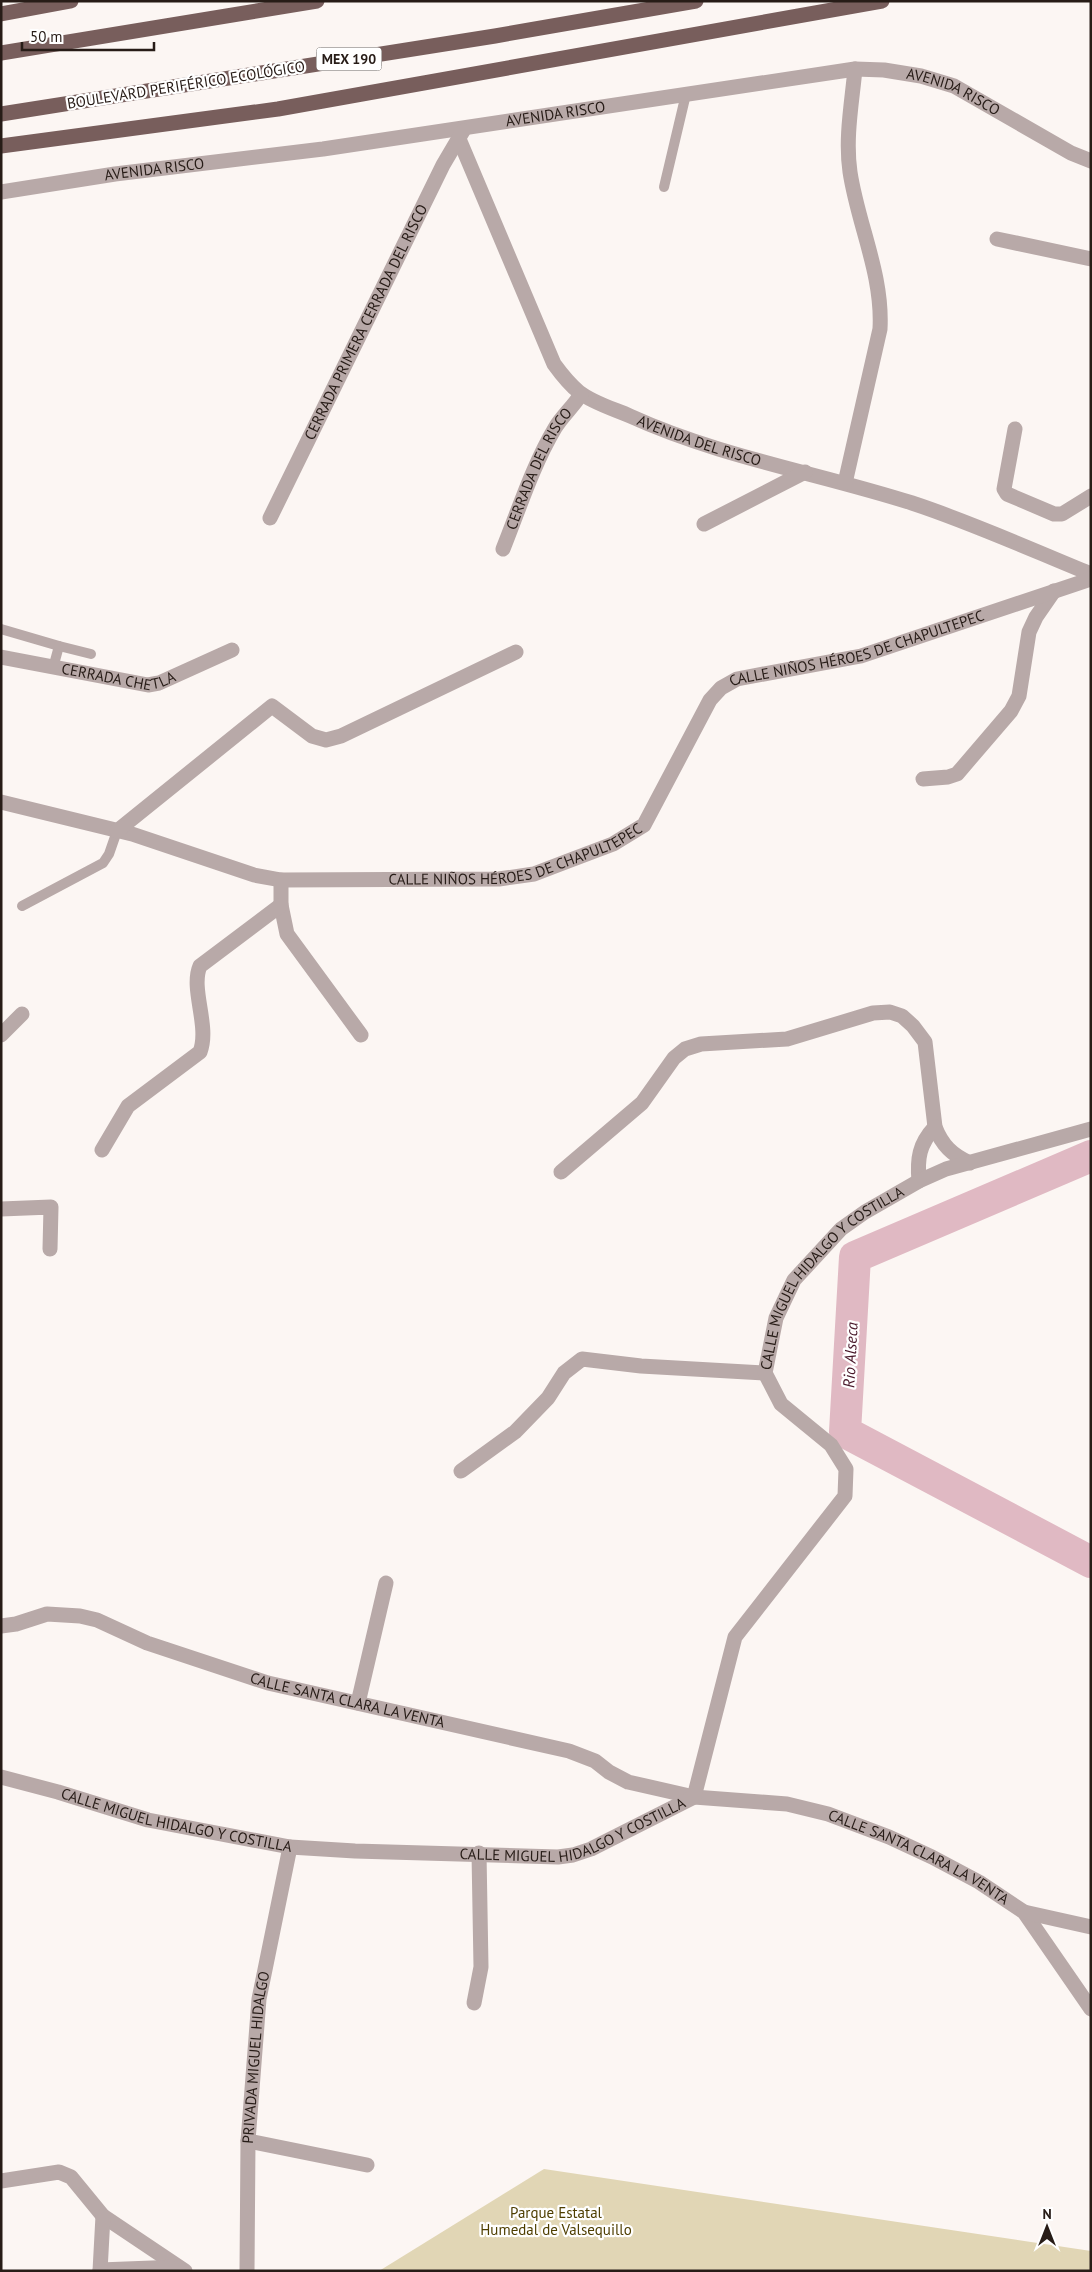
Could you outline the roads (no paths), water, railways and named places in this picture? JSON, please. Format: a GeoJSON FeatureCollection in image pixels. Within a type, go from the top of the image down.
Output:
{"type":"FeatureCollection","features":[{"type":"Feature","properties":{"kind":"highway"},"geometry":{"type":"LineString","coordinates":[[1,14],[70,1]]}},
{"type":"Feature","properties":{"kind":"highway"},"geometry":{"type":"LineString","coordinates":[[1,52],[317,1]]}},
{"type":"Feature","properties":{"kind":"highway","name":"BOULEVARD PERIFÉRICO ECOLÓGICO"},"geometry":{"type":"LineString","coordinates":[[1,114],[495,36],[696,1]]}},
{"type":"Feature","properties":{"kind":"highway"},"geometry":{"type":"LineString","coordinates":[[1,146],[278,109],[882,1]]}},
{"type":"Feature","properties":{"kind":"street","name":"AVENIDA RISCO"},"geometry":{"type":"LineString","coordinates":[[1,192],[115,174],[462,133],[686,94],[856,69],[884,70],[921,76],[954,86],[1071,153],[1091,161]]}},
{"type":"Feature","properties":{"kind":"street"},"geometry":{"type":"LineString","coordinates":[[845,483],[880,329],[881,315],[876,274],[850,172],[849,132],[856,69]]}},
{"type":"Feature","properties":{"kind":"street","name":"AVENIDA DEL RISCO"},"geometry":{"type":"LineString","coordinates":[[462,133],[554,364],[566,381],[581,394],[670,434],[737,456],[805,472],[913,504],[969,524],[1091,574]]}},
{"type":"Feature","properties":{"kind":"street","name":"CERRADA PRIMERA CERRADA DEL RISCO"},"geometry":{"type":"LineString","coordinates":[[270,518],[443,165],[462,133]]}},
{"type":"Feature","properties":{"kind":"street"},"geometry":{"type":"LineString","coordinates":[[997,239],[1091,259]]}},
{"type":"Feature","properties":{"kind":"street","name":"CERRADA DEL RISCO"},"geometry":{"type":"LineString","coordinates":[[503,549],[544,449],[556,425],[581,394]]}},
{"type":"Feature","properties":{"kind":"street"},"geometry":{"type":"LineString","coordinates":[[1015,428],[1004,489],[1006,494],[1054,514],[1062,514],[1091,496]]}},
{"type":"Feature","properties":{"kind":"street"},"geometry":{"type":"LineString","coordinates":[[704,524],[805,472]]}},
{"type":"Feature","properties":{"kind":"street","name":"CALLE NIÑOS HÉROES DE CHAPULTEPEC"},"geometry":{"type":"LineString","coordinates":[[2,803],[117,831],[254,875],[281,880],[499,879],[534,874],[613,844],[644,825],[710,700],[720,688],[736,679],[861,656],[1091,579]]}},
{"type":"Feature","properties":{"kind":"street"},"geometry":{"type":"LineString","coordinates":[[923,779],[948,777],[957,774],[1011,711],[1019,696],[1029,632],[1036,617],[1054,591]]}},
{"type":"Feature","properties":{"kind":"street","name":"CERRADA CHETLA"},"geometry":{"type":"LineString","coordinates":[[1,657],[148,685],[159,683],[232,650]]}},
{"type":"Feature","properties":{"kind":"street"},"geometry":{"type":"LineString","coordinates":[[117,831],[272,706],[312,736],[326,740],[341,736],[516,652]]}},
{"type":"Feature","properties":{"kind":"street"},"geometry":{"type":"LineString","coordinates":[[281,880],[281,905],[287,934],[361,1035]]}},
{"type":"Feature","properties":{"kind":"street"},"geometry":{"type":"LineString","coordinates":[[102,1150],[128,1106],[200,1052],[204,1039],[198,982],[200,966],[281,905]]}},
{"type":"Feature","properties":{"kind":"street"},"geometry":{"type":"LineString","coordinates":[[561,1172],[642,1103],[674,1058],[685,1049],[701,1044],[787,1039],[873,1013],[890,1012],[902,1016],[913,1026],[925,1042],[935,1127],[939,1139],[947,1149],[970,1163]]}},
{"type":"Feature","properties":{"kind":"street"},"geometry":{"type":"LineString","coordinates":[[1,1035],[22,1014]]}},
{"type":"Feature","properties":{"kind":"street"},"geometry":{"type":"LineString","coordinates":[[919,1181],[920,1150],[926,1136],[935,1127]]}},
{"type":"Feature","properties":{"kind":"street","name":"CALLE MIGUEL HIDALGO Y COSTILLA"},"geometry":{"type":"LineString","coordinates":[[1,1777],[58,1792],[148,1820],[290,1847],[355,1851],[479,1853],[558,1857],[573,1855],[591,1849],[694,1796],[735,1636],[845,1496],[846,1469],[831,1445],[781,1404],[765,1373],[776,1318],[794,1280],[842,1229],[865,1212],[919,1181],[946,1170],[1091,1129]]}},
{"type":"Feature","properties":{"kind":"street"},"geometry":{"type":"LineString","coordinates":[[1,1208],[51,1207],[50,1249]]}},
{"type":"Feature","properties":{"kind":"street"},"geometry":{"type":"LineString","coordinates":[[461,1471],[516,1432],[548,1398],[564,1373],[582,1360],[641,1366],[765,1373]]}},
{"type":"Feature","properties":{"kind":"street"},"geometry":{"type":"LineString","coordinates":[[358,1703],[386,1583]]}},
{"type":"Feature","properties":{"kind":"street","name":"CALLE SANTA CLARA LA VENTA"},"geometry":{"type":"LineString","coordinates":[[1,1626],[16,1624],[47,1614],[80,1616],[97,1620],[147,1643],[268,1683],[569,1751],[595,1761],[609,1772],[628,1782],[694,1796],[787,1804],[828,1814],[861,1825],[932,1857],[979,1882],[1024,1912],[1091,2009]]}},
{"type":"Feature","properties":{"kind":"street","name":"PRIVADA MIGUEL HIDALGO"},"geometry":{"type":"LineString","coordinates":[[247,2271],[248,2141],[258,2000],[290,1847]]}},
{"type":"Feature","properties":{"kind":"street"},"geometry":{"type":"LineString","coordinates":[[474,2003],[481,1967],[479,1853]]}},
{"type":"Feature","properties":{"kind":"street"},"geometry":{"type":"LineString","coordinates":[[1024,1912],[1091,1927]]}},
{"type":"Feature","properties":{"kind":"street"},"geometry":{"type":"LineString","coordinates":[[248,2141],[367,2165]]}},
{"type":"Feature","properties":{"kind":"street"},"geometry":{"type":"LineString","coordinates":[[1,2181],[59,2172],[71,2177],[103,2216],[182,2269]]}},
{"type":"Feature","properties":{"kind":"street"},"geometry":{"type":"LineString","coordinates":[[103,2216],[100,2271],[182,2269]]}},
{"type":"Feature","properties":{"kind":"lane"},"geometry":{"type":"LineString","coordinates":[[664,187],[686,94]]}},
{"type":"Feature","properties":{"kind":"lane"},"geometry":{"type":"LineString","coordinates":[[1,629],[91,654]]}},
{"type":"Feature","properties":{"kind":"lane"},"geometry":{"type":"LineString","coordinates":[[53,668],[59,646]]}},
{"type":"Feature","properties":{"kind":"lane"},"geometry":{"type":"LineString","coordinates":[[22,906],[103,863],[109,854],[117,831]]}},
{"type":"Feature","properties":{"kind":"waterway","name":"Rio Alseca"},"geometry":{"type":"LineString","coordinates":[[1091,1156],[855,1257],[845,1432],[1091,1562]]}},
{"type":"Feature","properties":{"kind":"park label","name":"Parque Estatal Humedal de Valsequillo"},"geometry":{"type":"Point","coordinates":[556,2222]}}]}
